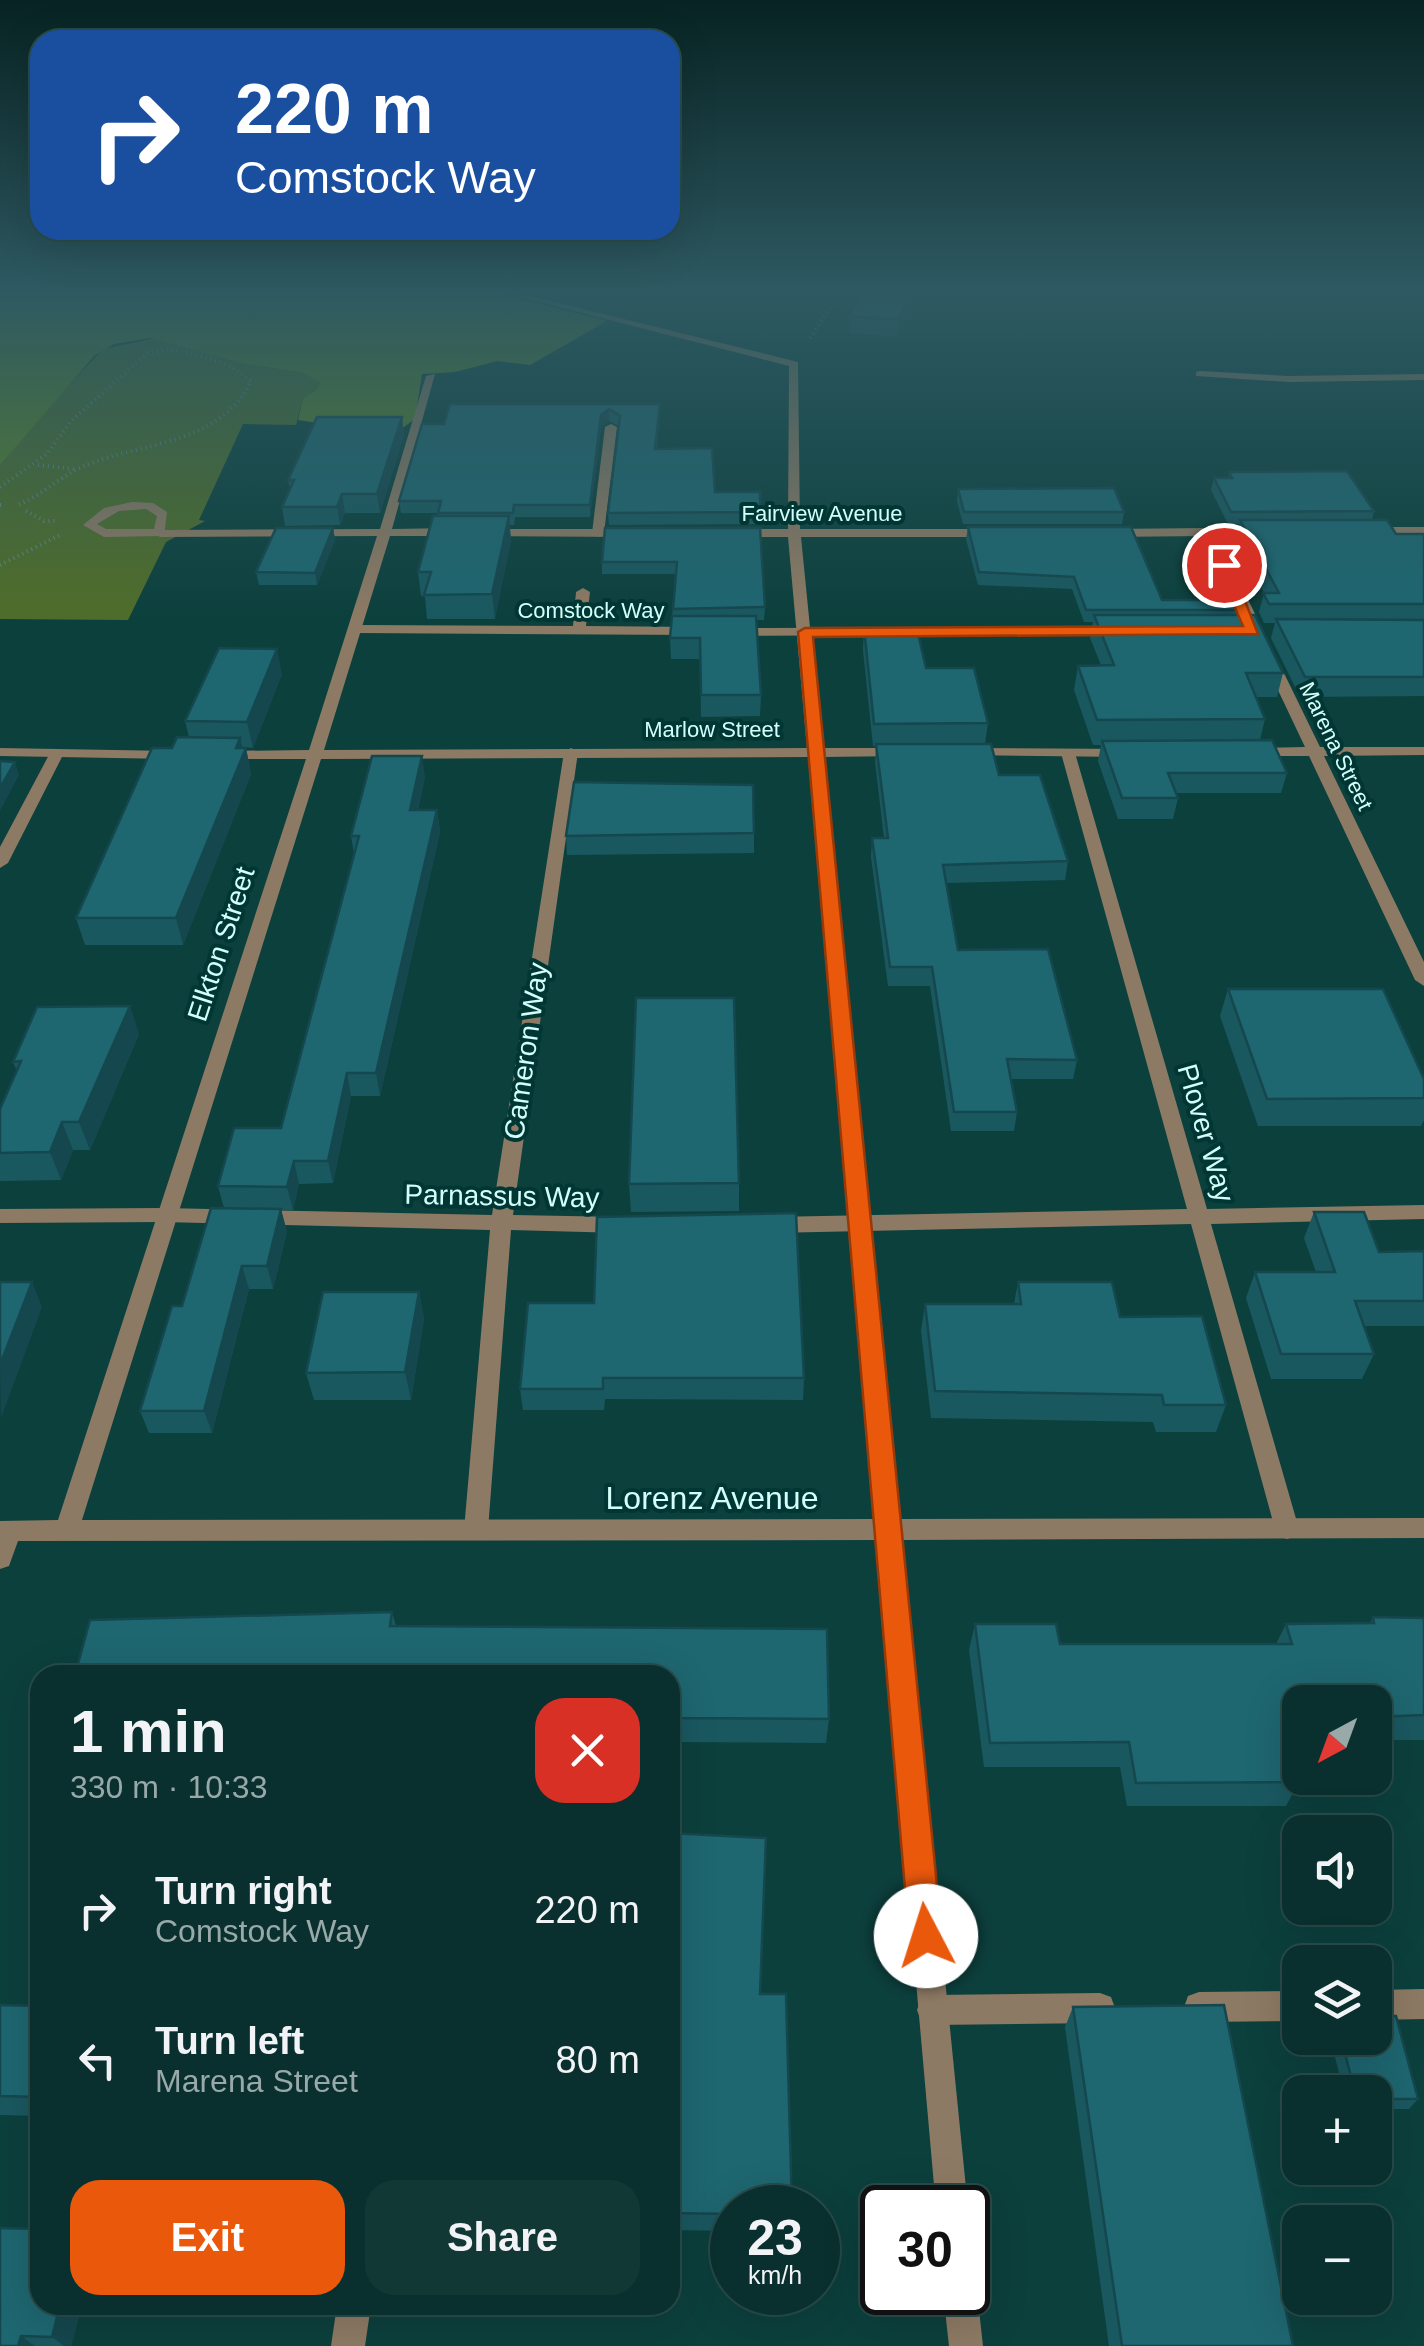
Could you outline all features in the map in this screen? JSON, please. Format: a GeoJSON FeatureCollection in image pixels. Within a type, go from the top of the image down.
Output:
{"type":"FeatureCollection","features":[{"type":"Feature","properties":{"kind":"street","name":"Elkton Street"},"geometry":{"type":"LineString","coordinates":[[67,1531],[162,1215],[357,629],[425,398]]}},
{"type":"Feature","properties":{"kind":"street"},"geometry":{"type":"LineString","coordinates":[[794,398],[794,532],[950,2185]]}},
{"type":"Feature","properties":{"kind":"street"},"geometry":{"type":"LineString","coordinates":[[598,533],[611,427]]}},
{"type":"Feature","properties":{"kind":"street"},"geometry":{"type":"LineString","coordinates":[[160,533],[163,515],[140,505],[109,510],[89,525],[104,533],[160,533],[386,532],[657,533]]}},
{"type":"Feature","properties":{"kind":"street"},"geometry":{"type":"LineString","coordinates":[[1346,532],[1424,531]]}},
{"type":"Feature","properties":{"kind":"street","name":"Marena Street"},"geometry":{"type":"LineString","coordinates":[[1208,532],[1424,980]]}},
{"type":"Feature","properties":{"kind":"street"},"geometry":{"type":"LineString","coordinates":[[1097,533],[1287,532]]}},
{"type":"Feature","properties":{"kind":"street","name":"Fairview Avenue"},"geometry":{"type":"LineString","coordinates":[[716,533],[1004,533]]}},
{"type":"Feature","properties":{"kind":"street"},"geometry":{"type":"LineString","coordinates":[[579,630],[583,592]]}},
{"type":"Feature","properties":{"kind":"street","name":"Comstock Way"},"geometry":{"type":"LineString","coordinates":[[357,629],[1141,631]]}},
{"type":"Feature","properties":{"kind":"street"},"geometry":{"type":"LineString","coordinates":[[1234,631],[1272,631]]}},
{"type":"Feature","properties":{"kind":"street","name":"Marlow Street"},"geometry":{"type":"LineString","coordinates":[[0,752],[315,757],[912,752]]}},
{"type":"Feature","properties":{"kind":"street","name":"Cameron Way"},"geometry":{"type":"LineString","coordinates":[[476,1530],[501,1226],[571,752]]}},
{"type":"Feature","properties":{"kind":"street"},"geometry":{"type":"LineString","coordinates":[[951,752],[1144,752]]}},
{"type":"Feature","properties":{"kind":"street"},"geometry":{"type":"LineString","coordinates":[[1238,752],[1424,752]]}},
{"type":"Feature","properties":{"kind":"street"},"geometry":{"type":"LineString","coordinates":[[0,864],[58,753]]}},
{"type":"Feature","properties":{"kind":"street","name":"Plover Way"},"geometry":{"type":"LineString","coordinates":[[1068,753],[1287,1530]]}},
{"type":"Feature","properties":{"kind":"street"},"geometry":{"type":"LineString","coordinates":[[748,1226],[1424,1212]]}},
{"type":"Feature","properties":{"kind":"street","name":"Parnassus Way"},"geometry":{"type":"LineString","coordinates":[[0,1216],[162,1215],[501,1226],[653,1226]]}},
{"type":"Feature","properties":{"kind":"street","name":"Lorenz Avenue"},"geometry":{"type":"LineString","coordinates":[[5,1531],[1424,1528]]}},
{"type":"Feature","properties":{"kind":"street"},"geometry":{"type":"LineString","coordinates":[[0,1558],[5,1531]]}},
{"type":"Feature","properties":{"kind":"street"},"geometry":{"type":"LineString","coordinates":[[1392,2005],[1424,2004]]}},
{"type":"Feature","properties":{"kind":"street"},"geometry":{"type":"LineString","coordinates":[[1164,2007],[1282,2006]]}},
{"type":"Feature","properties":{"kind":"street"},"geometry":{"type":"LineString","coordinates":[[932,2010],[1126,2008]]}},
{"type":"Feature","properties":{"kind":"street"},"geometry":{"type":"LineString","coordinates":[[348,2346],[353,2315]]}},
{"type":"Feature","properties":{"kind":"street"},"geometry":{"type":"LineString","coordinates":[[963,2315],[966,2346]]}},
{"type":"Feature","properties":{"kind":"path"},"geometry":{"type":"LineString","coordinates":[[0,487],[36,464],[97,398]]}},
{"type":"Feature","properties":{"kind":"path"},"geometry":{"type":"LineString","coordinates":[[36,464],[76,469],[194,434],[241,398]]}},
{"type":"Feature","properties":{"kind":"path"},"geometry":{"type":"LineString","coordinates":[[17,506],[54,489],[76,469]]}},
{"type":"Feature","properties":{"kind":"path"},"geometry":{"type":"LineString","coordinates":[[26,511],[44,521],[68,520]]}},
{"type":"Feature","properties":{"kind":"path"},"geometry":{"type":"LineString","coordinates":[[0,565],[48,541]]}},
{"type":"Feature","properties":{"kind":"green space"},"geometry":{"type":"Polygon","coordinates":[[[0,398],[57,398],[0,465],[0,398]]]}},
{"type":"Feature","properties":{"kind":"green space"},"geometry":{"type":"Polygon","coordinates":[[[56,398],[303,398],[296,425],[243,424],[199,520],[205,521],[166,542],[128,620],[0,619],[0,465],[56,398]]]}},
{"type":"Feature","properties":{"kind":"green space"},"geometry":{"type":"Polygon","coordinates":[[[303,398],[418,398],[415,419],[394,434],[298,420],[303,398]]]}},
{"type":"Feature","properties":{"kind":"building"},"geometry":{"type":"Polygon","coordinates":[[[450,404],[660,404],[655,449],[712,448],[715,492],[760,492],[760,512],[608,513],[620,416],[609,409],[601,415],[590,505],[514,505],[513,513],[438,513],[441,501],[399,501],[422,424],[444,424],[450,404]]]}},
{"type":"Feature","properties":{"kind":"building"},"geometry":{"type":"Polygon","coordinates":[[[317,417],[402,417],[377,494],[342,494],[337,507],[282,507],[294,480],[288,480],[317,417]]]}},
{"type":"Feature","properties":{"kind":"building"},"geometry":{"type":"Polygon","coordinates":[[[1347,471],[1374,511],[1231,512],[1214,478],[1232,478],[1229,472],[1347,471]]]}},
{"type":"Feature","properties":{"kind":"building"},"geometry":{"type":"Polygon","coordinates":[[[1114,488],[1124,512],[964,512],[958,489],[1114,488]]]}},
{"type":"Feature","properties":{"kind":"building"},"geometry":{"type":"Polygon","coordinates":[[[433,516],[509,516],[492,594],[424,595],[431,572],[418,572],[433,516]]]}},
{"type":"Feature","properties":{"kind":"building"},"geometry":{"type":"Polygon","coordinates":[[[1240,520],[1387,520],[1396,534],[1424,534],[1424,604],[1269,604],[1263,593],[1279,593],[1240,520]]]}},
{"type":"Feature","properties":{"kind":"building"},"geometry":{"type":"Polygon","coordinates":[[[968,527],[1131,527],[1162,600],[1240,600],[1245,610],[1086,610],[1074,577],[979,572],[968,527]]]}},
{"type":"Feature","properties":{"kind":"building"},"geometry":{"type":"Polygon","coordinates":[[[276,528],[333,528],[315,573],[256,572],[276,528]]]}},
{"type":"Feature","properties":{"kind":"building"},"geometry":{"type":"Polygon","coordinates":[[[605,528],[760,528],[765,607],[673,609],[677,562],[602,562],[605,528]]]}},
{"type":"Feature","properties":{"kind":"building"},"geometry":{"type":"Polygon","coordinates":[[[1094,615],[1255,615],[1283,673],[1246,673],[1265,719],[1097,720],[1078,666],[1114,665],[1094,615]]]}},
{"type":"Feature","properties":{"kind":"building"},"geometry":{"type":"Polygon","coordinates":[[[672,616],[756,616],[761,695],[701,695],[700,638],[670,638],[672,616]]]}},
{"type":"Feature","properties":{"kind":"building"},"geometry":{"type":"Polygon","coordinates":[[[1276,619],[1424,620],[1424,677],[1305,677],[1276,619]]]}},
{"type":"Feature","properties":{"kind":"building"},"geometry":{"type":"Polygon","coordinates":[[[864,628],[917,629],[926,668],[974,668],[988,723],[874,724],[864,628]]]}},
{"type":"Feature","properties":{"kind":"building"},"geometry":{"type":"Polygon","coordinates":[[[219,648],[277,649],[247,722],[185,721],[219,648]]]}},
{"type":"Feature","properties":{"kind":"building"},"geometry":{"type":"Polygon","coordinates":[[[177,737],[240,738],[236,748],[246,748],[176,918],[76,918],[152,748],[172,748],[177,737]]]}},
{"type":"Feature","properties":{"kind":"building"},"geometry":{"type":"Polygon","coordinates":[[[1272,740],[1287,773],[1168,773],[1178,798],[1122,798],[1102,741],[1272,740]]]}},
{"type":"Feature","properties":{"kind":"building"},"geometry":{"type":"Polygon","coordinates":[[[876,744],[991,744],[999,775],[1040,775],[1068,861],[943,865],[958,950],[1048,949],[1077,1060],[1007,1059],[1017,1112],[954,1112],[932,967],[890,967],[872,838],[888,838],[876,744]]]}},
{"type":"Feature","properties":{"kind":"building"},"geometry":{"type":"Polygon","coordinates":[[[372,756],[422,756],[410,810],[437,810],[376,1073],[347,1073],[328,1161],[294,1161],[287,1187],[218,1186],[234,1128],[281,1128],[359,836],[351,836],[372,756]]]}},
{"type":"Feature","properties":{"kind":"building"},"geometry":{"type":"Polygon","coordinates":[[[0,761],[15,762],[0,788],[0,761]]]}},
{"type":"Feature","properties":{"kind":"building"},"geometry":{"type":"Polygon","coordinates":[[[574,782],[753,785],[754,833],[566,836],[574,782]]]}},
{"type":"Feature","properties":{"kind":"building"},"geometry":{"type":"Polygon","coordinates":[[[1228,989],[1383,989],[1424,1079],[1424,1098],[1267,1099],[1228,989]]]}},
{"type":"Feature","properties":{"kind":"building"},"geometry":{"type":"Polygon","coordinates":[[[636,998],[734,998],[739,1183],[629,1184],[636,998]]]}},
{"type":"Feature","properties":{"kind":"building"},"geometry":{"type":"Polygon","coordinates":[[[130,1006],[79,1122],[62,1122],[50,1152],[0,1153],[0,1109],[21,1061],[13,1062],[37,1007],[130,1006]]]}},
{"type":"Feature","properties":{"kind":"building"},"geometry":{"type":"Polygon","coordinates":[[[211,1208],[281,1209],[267,1266],[242,1266],[204,1411],[140,1411],[172,1306],[182,1306],[211,1208]]]}},
{"type":"Feature","properties":{"kind":"building"},"geometry":{"type":"Polygon","coordinates":[[[1314,1212],[1364,1212],[1379,1252],[1424,1251],[1424,1301],[1355,1301],[1374,1354],[1281,1354],[1255,1272],[1335,1272],[1314,1212]]]}},
{"type":"Feature","properties":{"kind":"building"},"geometry":{"type":"Polygon","coordinates":[[[796,1213],[804,1378],[603,1378],[603,1389],[520,1389],[528,1303],[594,1303],[597,1217],[796,1213]]]}},
{"type":"Feature","properties":{"kind":"building"},"geometry":{"type":"Polygon","coordinates":[[[0,1282],[32,1282],[0,1365],[0,1282]]]}},
{"type":"Feature","properties":{"kind":"building"},"geometry":{"type":"Polygon","coordinates":[[[1018,1282],[1112,1282],[1120,1317],[1202,1316],[1226,1405],[1164,1405],[1162,1395],[935,1391],[925,1304],[1021,1304],[1018,1282]]]}},
{"type":"Feature","properties":{"kind":"building"},"geometry":{"type":"Polygon","coordinates":[[[323,1292],[419,1292],[405,1372],[306,1373],[323,1292]]]}},
{"type":"Feature","properties":{"kind":"building"},"geometry":{"type":"Polygon","coordinates":[[[392,1612],[390,1626],[827,1629],[829,1719],[680,1718],[680,1665],[78,1665],[90,1620],[392,1612]]]}},
{"type":"Feature","properties":{"kind":"building"},"geometry":{"type":"Polygon","coordinates":[[[1373,1617],[1424,1618],[1424,1715],[1392,1716],[1392,1685],[1282,1685],[1282,1782],[1136,1783],[1129,1742],[990,1743],[975,1624],[1056,1624],[1060,1644],[1292,1644],[1286,1624],[1374,1623],[1373,1617]]]}},
{"type":"Feature","properties":{"kind":"building"},"geometry":{"type":"Polygon","coordinates":[[[680,1834],[766,1838],[760,1994],[786,1994],[791,2185],[710,2185],[710,2214],[680,2213],[680,1834]]]}},
{"type":"Feature","properties":{"kind":"building"},"geometry":{"type":"Polygon","coordinates":[[[0,2005],[30,2006],[30,2097],[0,2096],[0,2005]]]}},
{"type":"Feature","properties":{"kind":"building"},"geometry":{"type":"Polygon","coordinates":[[[1224,2005],[1282,2292],[1282,2315],[1287,2315],[1293,2346],[1122,2346],[1073,2007],[1224,2005]]]}},
{"type":"Feature","properties":{"kind":"building"},"geometry":{"type":"Polygon","coordinates":[[[1392,2016],[1396,2016],[1418,2099],[1392,2099],[1392,2075],[1351,2075],[1345,2055],[1392,2055],[1392,2016]]]}},
{"type":"Feature","properties":{"kind":"building"},"geometry":{"type":"Polygon","coordinates":[[[0,2228],[30,2229],[30,2315],[58,2315],[52,2337],[21,2336],[18,2346],[0,2346],[0,2228]]]}},
{"type":"Feature","properties":{"kind":"route"},"geometry":{"type":"LineString","coordinates":[[926,1936],[805,632],[1253,631],[1224,565]]}}]}
